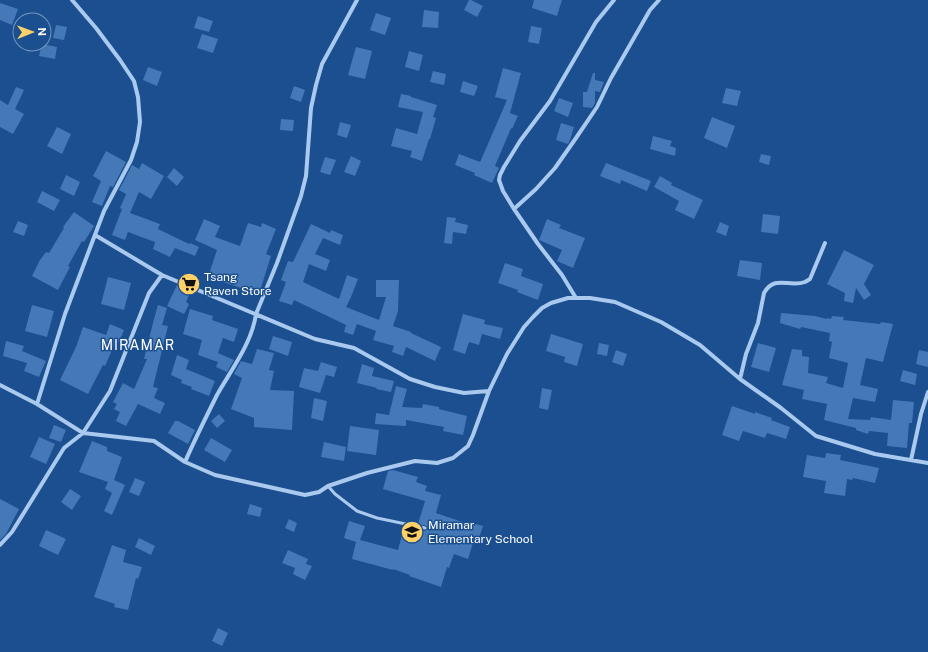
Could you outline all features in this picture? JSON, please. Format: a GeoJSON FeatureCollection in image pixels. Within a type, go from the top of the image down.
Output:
{"type":"FeatureCollection","features":[{"type":"Feature","properties":{"kind":"street"},"geometry":{"type":"LineString","coordinates":[[37,404],[65,314],[104,211],[131,160],[137,142],[140,122],[138,97],[134,80],[96,28],[72,0]]}},
{"type":"Feature","properties":{"kind":"street"},"geometry":{"type":"LineString","coordinates":[[185,462],[218,394],[245,346],[255,322],[256,314],[277,263],[301,196],[306,176],[311,108],[322,64],[357,0]]}},
{"type":"Feature","properties":{"kind":"street"},"geometry":{"type":"LineString","coordinates":[[576,298],[562,275],[514,209],[500,185],[500,175],[520,141],[550,101],[596,22],[614,0]]}},
{"type":"Feature","properties":{"kind":"street"},"geometry":{"type":"LineString","coordinates":[[514,209],[536,189],[550,173],[576,138],[597,107],[611,78],[650,10],[659,0]]}},
{"type":"Feature","properties":{"kind":"street"},"geometry":{"type":"LineString","coordinates":[[95,235],[162,275],[315,339],[354,348],[410,379],[435,387],[464,393],[488,391]]}},
{"type":"Feature","properties":{"kind":"street"},"geometry":{"type":"LineString","coordinates":[[740,378],[746,354],[758,323],[766,289],[777,282],[795,284],[805,282],[810,279],[825,243]]}},
{"type":"Feature","properties":{"kind":"street"},"geometry":{"type":"LineString","coordinates":[[0,545],[12,532],[64,448],[83,433],[110,391],[149,293],[162,275]]}},
{"type":"Feature","properties":{"kind":"street"},"geometry":{"type":"LineString","coordinates":[[0,386],[37,404],[83,433],[154,441],[185,462],[215,475],[304,495],[319,492],[328,486],[367,473],[415,462],[437,463],[453,458],[468,446],[488,391],[507,354],[524,327],[542,308],[551,303],[568,298],[590,298],[615,302],[662,322],[700,345],[740,378],[816,436],[875,454],[928,463]]}},
{"type":"Feature","properties":{"kind":"street"},"geometry":{"type":"LineString","coordinates":[[911,460],[921,414],[928,392]]}},
{"type":"Feature","properties":{"kind":"lane"},"geometry":{"type":"LineString","coordinates":[[328,486],[335,494],[357,511],[377,518],[425,528]]}},
{"type":"Feature","properties":{"kind":"building"},"geometry":{"type":"Polygon","coordinates":[[[469,0],[483,6],[477,17],[464,10],[469,0]]]}},
{"type":"Feature","properties":{"kind":"building"},"geometry":{"type":"Polygon","coordinates":[[[534,0],[562,0],[557,16],[532,8],[534,0]]]}},
{"type":"Feature","properties":{"kind":"building"},"geometry":{"type":"Polygon","coordinates":[[[0,3],[18,9],[17,12],[12,12],[12,25],[0,20],[0,3]]]}},
{"type":"Feature","properties":{"kind":"building"},"geometry":{"type":"Polygon","coordinates":[[[424,10],[439,12],[438,28],[422,27],[424,10]]]}},
{"type":"Feature","properties":{"kind":"building"},"geometry":{"type":"Polygon","coordinates":[[[376,13],[391,18],[385,35],[370,30],[376,13]]]}},
{"type":"Feature","properties":{"kind":"building"},"geometry":{"type":"Polygon","coordinates":[[[198,16],[213,21],[209,32],[194,28],[198,16]]]}},
{"type":"Feature","properties":{"kind":"building"},"geometry":{"type":"Polygon","coordinates":[[[56,25],[67,27],[64,40],[53,38],[56,25]]]}},
{"type":"Feature","properties":{"kind":"building"},"geometry":{"type":"Polygon","coordinates":[[[531,26],[542,28],[539,44],[528,42],[531,26]]]}},
{"type":"Feature","properties":{"kind":"building"},"geometry":{"type":"Polygon","coordinates":[[[202,34],[218,39],[213,53],[197,48],[202,34]]]}},
{"type":"Feature","properties":{"kind":"building"},"geometry":{"type":"Polygon","coordinates":[[[52,46],[57,47],[55,59],[39,56],[40,52],[52,52],[52,46]]]}},
{"type":"Feature","properties":{"kind":"building"},"geometry":{"type":"Polygon","coordinates":[[[356,47],[372,51],[365,79],[348,75],[356,47]]]}},
{"type":"Feature","properties":{"kind":"building"},"geometry":{"type":"Polygon","coordinates":[[[409,51],[423,55],[419,71],[405,67],[409,51]]]}},
{"type":"Feature","properties":{"kind":"building"},"geometry":{"type":"Polygon","coordinates":[[[148,67],[162,72],[157,86],[143,80],[148,67]]]}},
{"type":"Feature","properties":{"kind":"building"},"geometry":{"type":"Polygon","coordinates":[[[503,68],[521,73],[510,113],[518,116],[512,129],[511,128],[495,166],[499,168],[492,183],[474,175],[475,173],[455,165],[459,154],[480,162],[481,160],[507,100],[495,97],[503,68]]]}},
{"type":"Feature","properties":{"kind":"building"},"geometry":{"type":"Polygon","coordinates":[[[433,71],[446,74],[444,85],[430,82],[433,71]]]}},
{"type":"Feature","properties":{"kind":"building"},"geometry":{"type":"Polygon","coordinates":[[[593,73],[595,73],[595,80],[604,82],[600,92],[595,91],[595,103],[592,108],[583,107],[583,92],[587,92],[593,73]]]}},
{"type":"Feature","properties":{"kind":"building"},"geometry":{"type":"Polygon","coordinates":[[[463,81],[478,86],[474,96],[460,92],[463,81]]]}},
{"type":"Feature","properties":{"kind":"building"},"geometry":{"type":"Polygon","coordinates":[[[294,86],[305,90],[301,102],[290,98],[294,86]]]}},
{"type":"Feature","properties":{"kind":"building"},"geometry":{"type":"Polygon","coordinates":[[[16,87],[24,90],[15,109],[24,114],[13,134],[0,127],[0,100],[8,105],[16,87]]]}},
{"type":"Feature","properties":{"kind":"building"},"geometry":{"type":"Polygon","coordinates":[[[726,88],[741,91],[737,106],[722,103],[726,88]]]}},
{"type":"Feature","properties":{"kind":"building"},"geometry":{"type":"Polygon","coordinates":[[[401,94],[437,105],[433,117],[436,118],[422,161],[410,157],[412,151],[391,146],[396,128],[417,134],[423,112],[398,107],[401,94]]]}},
{"type":"Feature","properties":{"kind":"building"},"geometry":{"type":"Polygon","coordinates":[[[559,98],[573,103],[568,117],[554,111],[559,98]]]}},
{"type":"Feature","properties":{"kind":"building"},"geometry":{"type":"Polygon","coordinates":[[[712,117],[735,126],[727,148],[704,138],[712,117]]]}},
{"type":"Feature","properties":{"kind":"building"},"geometry":{"type":"Polygon","coordinates":[[[281,119],[294,120],[293,131],[280,130],[281,119]]]}},
{"type":"Feature","properties":{"kind":"building"},"geometry":{"type":"Polygon","coordinates":[[[340,122],[351,125],[347,138],[337,135],[340,122]]]}},
{"type":"Feature","properties":{"kind":"building"},"geometry":{"type":"Polygon","coordinates":[[[561,123],[574,127],[568,144],[556,140],[561,123]]]}},
{"type":"Feature","properties":{"kind":"building"},"geometry":{"type":"Polygon","coordinates":[[[57,127],[71,134],[62,154],[47,146],[57,127]]]}},
{"type":"Feature","properties":{"kind":"building"},"geometry":{"type":"Polygon","coordinates":[[[653,136],[672,141],[670,146],[676,148],[675,156],[650,149],[653,136]]]}},
{"type":"Feature","properties":{"kind":"building"},"geometry":{"type":"Polygon","coordinates":[[[106,151],[126,162],[113,187],[110,186],[102,206],[92,202],[101,181],[93,176],[106,151]]]}},
{"type":"Feature","properties":{"kind":"building"},"geometry":{"type":"Polygon","coordinates":[[[761,154],[771,156],[769,165],[759,162],[761,154]]]}},
{"type":"Feature","properties":{"kind":"building"},"geometry":{"type":"Polygon","coordinates":[[[351,156],[361,161],[355,176],[344,172],[351,156]]]}},
{"type":"Feature","properties":{"kind":"building"},"geometry":{"type":"Polygon","coordinates":[[[325,157],[336,160],[330,175],[320,172],[325,157]]]}},
{"type":"Feature","properties":{"kind":"building"},"geometry":{"type":"Polygon","coordinates":[[[142,163],[164,176],[151,199],[139,192],[130,213],[160,224],[158,229],[189,244],[190,243],[199,247],[195,256],[175,248],[170,257],[153,249],[155,242],[128,232],[125,240],[112,235],[126,194],[119,190],[132,165],[139,169],[142,163]]]}},
{"type":"Feature","properties":{"kind":"building"},"geometry":{"type":"Polygon","coordinates":[[[606,163],[651,181],[647,191],[621,180],[620,184],[600,176],[606,163]]]}},
{"type":"Feature","properties":{"kind":"building"},"geometry":{"type":"Polygon","coordinates":[[[174,168],[184,177],[177,186],[167,177],[174,168]]]}},
{"type":"Feature","properties":{"kind":"building"},"geometry":{"type":"Polygon","coordinates":[[[66,175],[80,182],[74,196],[60,189],[66,175]]]}},
{"type":"Feature","properties":{"kind":"building"},"geometry":{"type":"Polygon","coordinates":[[[660,176],[672,183],[671,185],[703,200],[694,219],[675,210],[679,201],[654,187],[660,176]]]}},
{"type":"Feature","properties":{"kind":"building"},"geometry":{"type":"Polygon","coordinates":[[[42,191],[60,200],[54,211],[37,202],[42,191]]]}},
{"type":"Feature","properties":{"kind":"building"},"geometry":{"type":"Polygon","coordinates":[[[74,212],[94,226],[84,242],[82,241],[68,266],[70,267],[58,290],[32,276],[40,260],[46,252],[49,253],[64,228],[63,227],[74,212]]]}},
{"type":"Feature","properties":{"kind":"building"},"geometry":{"type":"Polygon","coordinates":[[[763,214],[780,216],[778,234],[761,232],[763,214]]]}},
{"type":"Feature","properties":{"kind":"building"},"geometry":{"type":"Polygon","coordinates":[[[447,217],[456,218],[455,222],[468,225],[466,234],[453,232],[452,244],[444,243],[447,217]]]}},
{"type":"Feature","properties":{"kind":"building"},"geometry":{"type":"Polygon","coordinates":[[[204,219],[220,226],[215,237],[240,246],[248,223],[261,227],[262,223],[276,229],[266,254],[271,256],[259,294],[208,277],[217,250],[195,240],[204,219]]]}},
{"type":"Feature","properties":{"kind":"building"},"geometry":{"type":"Polygon","coordinates":[[[547,219],[561,225],[559,228],[585,238],[573,268],[557,261],[562,250],[539,240],[547,219]]]}},
{"type":"Feature","properties":{"kind":"building"},"geometry":{"type":"Polygon","coordinates":[[[18,221],[28,225],[24,236],[13,232],[18,221]]]}},
{"type":"Feature","properties":{"kind":"building"},"geometry":{"type":"Polygon","coordinates":[[[720,222],[729,226],[726,236],[716,232],[720,222]]]}},
{"type":"Feature","properties":{"kind":"building"},"geometry":{"type":"Polygon","coordinates":[[[311,224],[330,233],[331,230],[343,235],[340,245],[323,238],[315,254],[330,260],[326,271],[309,264],[303,282],[339,299],[347,275],[358,279],[346,307],[379,320],[386,297],[376,297],[376,280],[399,280],[398,311],[393,326],[411,332],[441,347],[435,361],[406,347],[403,356],[392,352],[394,346],[373,340],[376,331],[357,324],[353,335],[344,332],[346,325],[294,300],[292,305],[279,301],[286,282],[281,280],[288,261],[293,262],[311,224]]]}},
{"type":"Feature","properties":{"kind":"building"},"geometry":{"type":"Polygon","coordinates":[[[844,250],[874,265],[864,284],[871,295],[864,300],[856,288],[853,303],[844,301],[845,293],[827,284],[844,250]]]}},
{"type":"Feature","properties":{"kind":"building"},"geometry":{"type":"Polygon","coordinates":[[[740,260],[762,263],[760,280],[737,276],[740,260]]]}},
{"type":"Feature","properties":{"kind":"building"},"geometry":{"type":"Polygon","coordinates":[[[505,263],[523,269],[521,276],[543,284],[538,300],[517,292],[518,290],[498,283],[505,263]]]}},
{"type":"Feature","properties":{"kind":"building"},"geometry":{"type":"Polygon","coordinates":[[[108,277],[131,283],[124,310],[101,304],[108,277]]]}},
{"type":"Feature","properties":{"kind":"building"},"geometry":{"type":"Polygon","coordinates":[[[177,285],[191,291],[186,302],[189,304],[184,314],[167,306],[177,285]]]}},
{"type":"Feature","properties":{"kind":"building"},"geometry":{"type":"Polygon","coordinates":[[[32,305],[54,311],[47,337],[25,331],[32,305]]]}},
{"type":"Feature","properties":{"kind":"building"},"geometry":{"type":"Polygon","coordinates":[[[158,305],[167,308],[162,325],[168,326],[153,387],[158,388],[154,398],[165,403],[160,414],[138,404],[126,426],[116,421],[120,412],[114,409],[117,404],[113,402],[123,383],[134,389],[147,359],[144,359],[158,305]]]}},
{"type":"Feature","properties":{"kind":"building"},"geometry":{"type":"Polygon","coordinates":[[[190,309],[213,316],[212,320],[238,329],[234,342],[223,338],[218,353],[234,360],[227,372],[216,367],[218,362],[198,355],[202,340],[183,334],[190,309]]]}},
{"type":"Feature","properties":{"kind":"building"},"geometry":{"type":"Polygon","coordinates":[[[781,313],[815,316],[827,319],[831,319],[832,316],[844,317],[843,320],[893,324],[883,362],[866,358],[860,385],[878,389],[875,402],[853,398],[848,419],[870,420],[871,417],[891,420],[893,400],[914,402],[912,423],[909,423],[907,448],[887,446],[888,433],[869,431],[868,434],[856,430],[856,428],[824,420],[827,404],[802,399],[804,390],[782,385],[792,349],[802,350],[802,356],[809,357],[808,373],[828,377],[826,383],[843,388],[848,363],[829,358],[832,342],[829,341],[830,333],[801,327],[800,329],[780,323],[781,313]]]}},
{"type":"Feature","properties":{"kind":"building"},"geometry":{"type":"Polygon","coordinates":[[[463,314],[485,320],[484,324],[503,328],[500,339],[482,334],[479,345],[469,342],[465,354],[453,350],[463,314]]]}},
{"type":"Feature","properties":{"kind":"building"},"geometry":{"type":"Polygon","coordinates":[[[110,324],[124,330],[119,342],[116,341],[105,366],[103,365],[88,394],[60,380],[76,347],[83,327],[106,335],[110,324]]]}},
{"type":"Feature","properties":{"kind":"building"},"geometry":{"type":"Polygon","coordinates":[[[551,334],[583,344],[577,366],[564,362],[565,357],[546,351],[551,334]]]}},
{"type":"Feature","properties":{"kind":"building"},"geometry":{"type":"Polygon","coordinates":[[[273,336],[292,342],[288,356],[269,349],[273,336]]]}},
{"type":"Feature","properties":{"kind":"building"},"geometry":{"type":"Polygon","coordinates":[[[6,341],[24,346],[22,351],[46,361],[39,377],[24,371],[27,363],[3,356],[6,341]]]}},
{"type":"Feature","properties":{"kind":"building"},"geometry":{"type":"Polygon","coordinates":[[[599,343],[609,345],[607,356],[597,354],[599,343]]]}},
{"type":"Feature","properties":{"kind":"building"},"geometry":{"type":"Polygon","coordinates":[[[758,343],[776,348],[769,372],[751,367],[758,343]]]}},
{"type":"Feature","properties":{"kind":"building"},"geometry":{"type":"Polygon","coordinates":[[[257,349],[274,353],[269,370],[274,371],[270,390],[294,391],[292,430],[254,427],[254,418],[231,409],[242,378],[234,374],[241,361],[252,364],[257,349]]]}},
{"type":"Feature","properties":{"kind":"building"},"geometry":{"type":"Polygon","coordinates":[[[616,350],[627,354],[623,366],[612,362],[616,350]]]}},
{"type":"Feature","properties":{"kind":"building"},"geometry":{"type":"Polygon","coordinates":[[[919,350],[928,352],[928,367],[916,364],[919,350]]]}},
{"type":"Feature","properties":{"kind":"building"},"geometry":{"type":"Polygon","coordinates":[[[177,355],[189,360],[186,369],[215,381],[209,396],[191,389],[192,387],[181,383],[182,380],[171,375],[177,355]]]}},
{"type":"Feature","properties":{"kind":"building"},"geometry":{"type":"Polygon","coordinates":[[[321,362],[337,367],[334,377],[326,375],[320,393],[299,387],[304,368],[318,371],[321,362]]]}},
{"type":"Feature","properties":{"kind":"building"},"geometry":{"type":"Polygon","coordinates":[[[362,364],[374,368],[372,376],[394,381],[391,392],[357,383],[362,364]]]}},
{"type":"Feature","properties":{"kind":"building"},"geometry":{"type":"Polygon","coordinates":[[[903,370],[917,374],[915,385],[900,381],[903,370]]]}},
{"type":"Feature","properties":{"kind":"building"},"geometry":{"type":"Polygon","coordinates":[[[396,386],[407,389],[402,407],[422,408],[423,404],[439,407],[439,409],[467,416],[463,435],[443,431],[444,427],[406,420],[406,426],[375,424],[376,413],[389,415],[396,386]]]}},
{"type":"Feature","properties":{"kind":"building"},"geometry":{"type":"Polygon","coordinates":[[[542,388],[552,390],[548,410],[539,408],[542,388]]]}},
{"type":"Feature","properties":{"kind":"building"},"geometry":{"type":"Polygon","coordinates":[[[314,398],[327,401],[323,421],[311,418],[314,398]]]}},
{"type":"Feature","properties":{"kind":"building"},"geometry":{"type":"Polygon","coordinates":[[[732,406],[772,418],[771,420],[790,427],[786,439],[767,433],[765,438],[743,431],[739,441],[722,435],[732,406]]]}},
{"type":"Feature","properties":{"kind":"building"},"geometry":{"type":"Polygon","coordinates":[[[219,414],[225,421],[217,428],[211,421],[219,414]]]}},
{"type":"Feature","properties":{"kind":"building"},"geometry":{"type":"Polygon","coordinates":[[[175,421],[178,421],[195,430],[188,444],[168,433],[175,421]]]}},
{"type":"Feature","properties":{"kind":"building"},"geometry":{"type":"Polygon","coordinates":[[[54,425],[66,430],[61,442],[49,438],[54,425]]]}},
{"type":"Feature","properties":{"kind":"building"},"geometry":{"type":"Polygon","coordinates":[[[350,426],[379,430],[376,455],[347,451],[350,426]]]}},
{"type":"Feature","properties":{"kind":"building"},"geometry":{"type":"Polygon","coordinates":[[[39,437],[55,444],[46,464],[30,457],[39,437]]]}},
{"type":"Feature","properties":{"kind":"building"},"geometry":{"type":"Polygon","coordinates":[[[211,438],[232,450],[225,462],[204,450],[211,438]]]}},
{"type":"Feature","properties":{"kind":"building"},"geometry":{"type":"Polygon","coordinates":[[[92,441],[107,447],[107,451],[122,457],[114,480],[125,485],[112,515],[104,511],[112,493],[105,489],[108,482],[79,472],[92,441]]]}},
{"type":"Feature","properties":{"kind":"building"},"geometry":{"type":"Polygon","coordinates":[[[324,442],[346,447],[344,461],[321,457],[324,442]]]}},
{"type":"Feature","properties":{"kind":"building"},"geometry":{"type":"Polygon","coordinates":[[[826,453],[841,455],[840,460],[879,468],[875,483],[853,478],[852,480],[847,479],[845,496],[824,493],[826,481],[803,477],[807,455],[825,458],[826,453]]]}},
{"type":"Feature","properties":{"kind":"building"},"geometry":{"type":"Polygon","coordinates":[[[393,470],[418,477],[416,482],[427,486],[425,491],[441,495],[436,513],[468,524],[468,522],[483,526],[479,538],[475,537],[468,559],[454,554],[449,568],[447,567],[441,587],[393,569],[352,559],[356,542],[344,538],[349,521],[365,526],[360,540],[398,550],[403,531],[415,534],[417,529],[425,531],[428,529],[427,526],[418,524],[425,501],[383,489],[388,471],[393,470]]]}},
{"type":"Feature","properties":{"kind":"building"},"geometry":{"type":"Polygon","coordinates":[[[135,478],[145,482],[139,496],[129,492],[135,478]]]}},
{"type":"Feature","properties":{"kind":"building"},"geometry":{"type":"Polygon","coordinates":[[[70,489],[81,496],[72,510],[61,502],[70,489]]]}},
{"type":"Feature","properties":{"kind":"building"},"geometry":{"type":"Polygon","coordinates":[[[0,499],[19,509],[6,534],[0,540],[0,499]]]}},
{"type":"Feature","properties":{"kind":"building"},"geometry":{"type":"Polygon","coordinates":[[[250,504],[262,508],[260,517],[247,514],[250,504]]]}},
{"type":"Feature","properties":{"kind":"building"},"geometry":{"type":"Polygon","coordinates":[[[289,519],[297,523],[294,532],[285,528],[289,519]]]}},
{"type":"Feature","properties":{"kind":"building"},"geometry":{"type":"Polygon","coordinates":[[[46,530],[66,539],[58,555],[39,546],[46,530]]]}},
{"type":"Feature","properties":{"kind":"building"},"geometry":{"type":"Polygon","coordinates":[[[139,538],[155,546],[151,555],[135,547],[139,538]]]}},
{"type":"Feature","properties":{"kind":"building"},"geometry":{"type":"Polygon","coordinates":[[[112,545],[126,550],[123,562],[142,567],[138,579],[136,578],[128,610],[114,607],[115,604],[94,597],[112,545]]]}},
{"type":"Feature","properties":{"kind":"building"},"geometry":{"type":"Polygon","coordinates":[[[288,550],[308,559],[306,564],[312,566],[305,580],[293,574],[295,568],[282,563],[288,550]]]}},
{"type":"Feature","properties":{"kind":"building"},"geometry":{"type":"Polygon","coordinates":[[[218,628],[228,633],[222,646],[212,641],[218,628]]]}},
{"type":"Feature","properties":{"kind":"place","name":"Tsang Raven Store"},"geometry":{"type":"Point","coordinates":[189,284]}},
{"type":"Feature","properties":{"kind":"place","name":"Miramar Elementary School"},"geometry":{"type":"Point","coordinates":[412,532]}},
{"type":"Feature","properties":{"kind":"district","name":"MIRAMAR"},"geometry":{"type":"Point","coordinates":[138,345]}}]}
